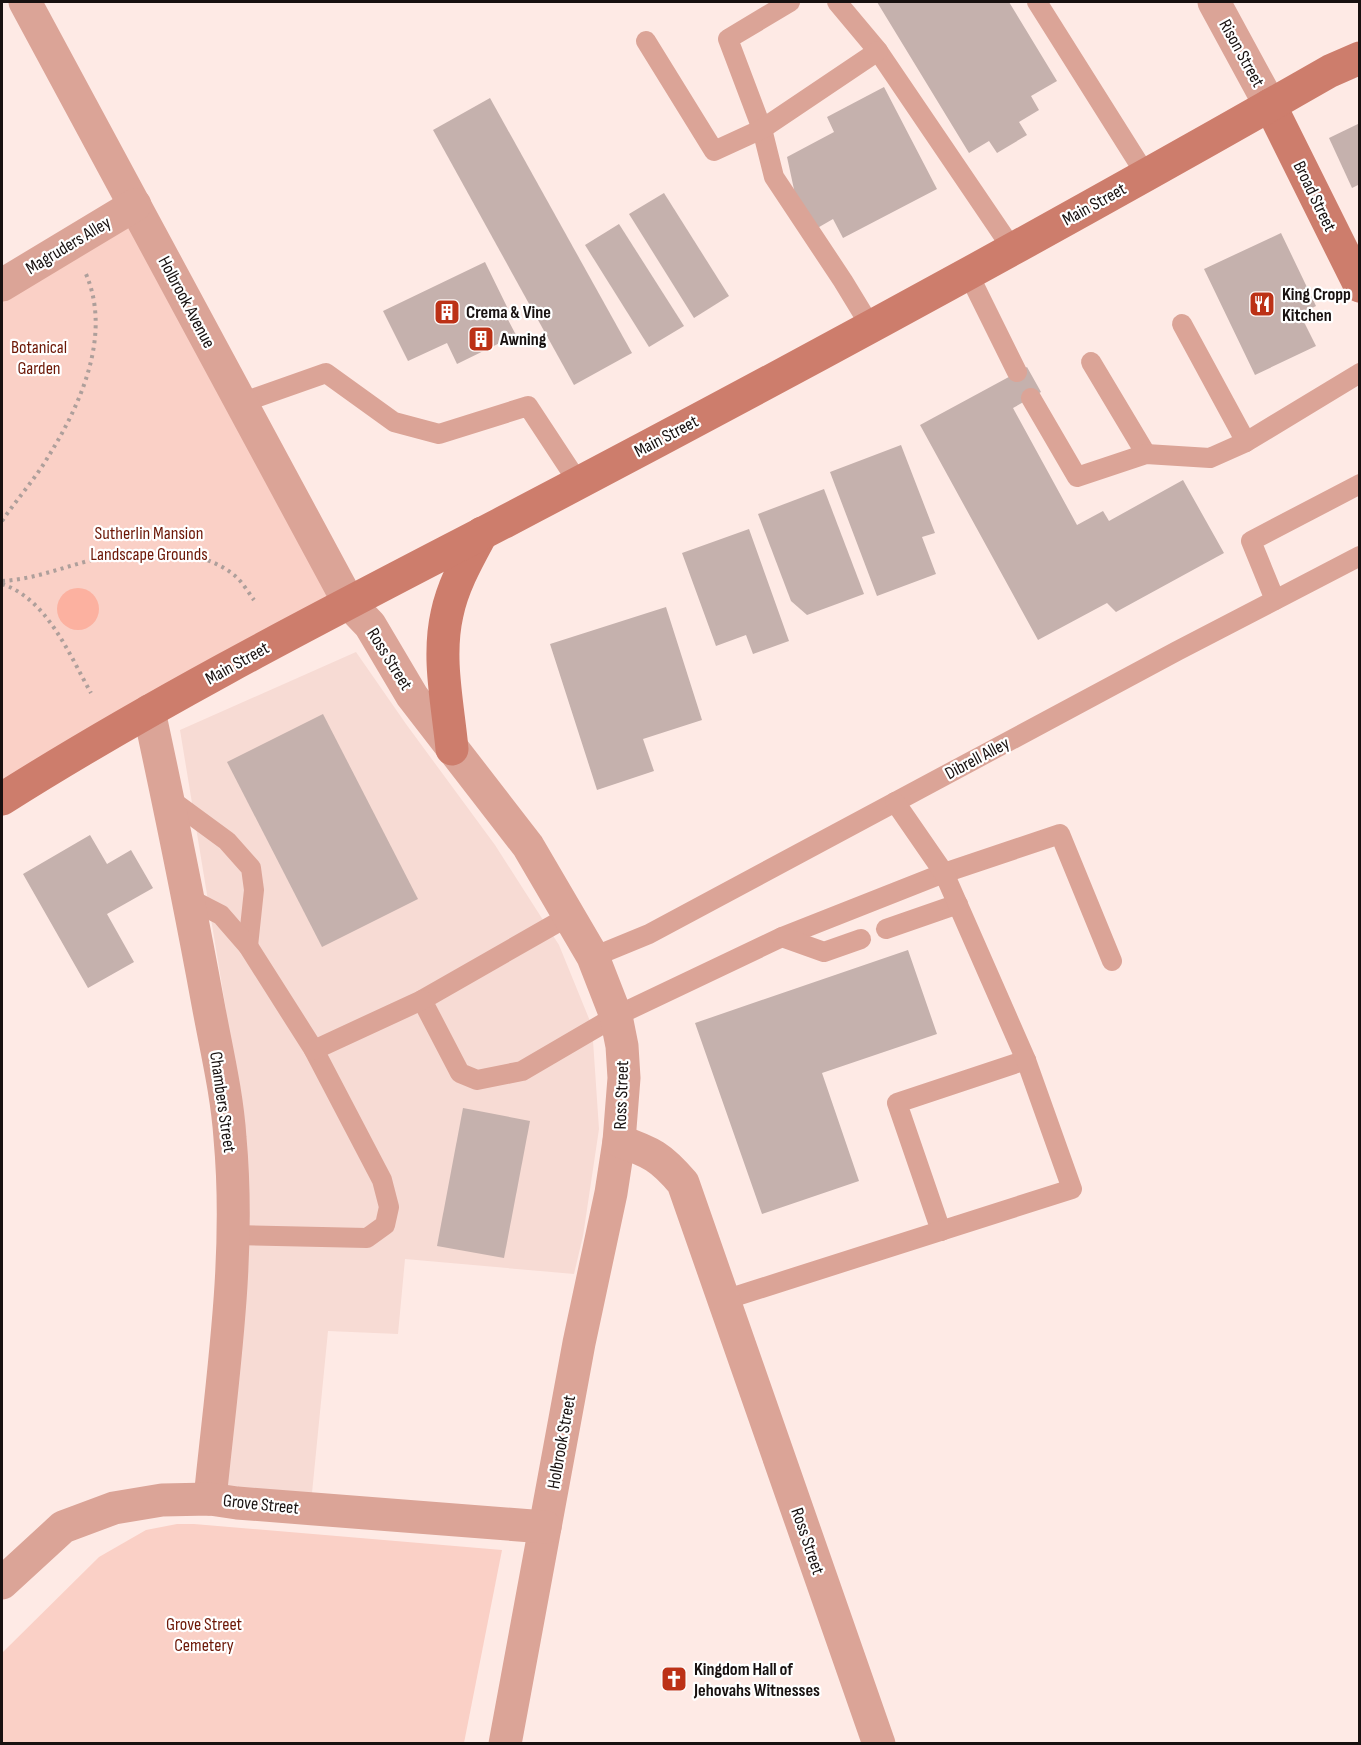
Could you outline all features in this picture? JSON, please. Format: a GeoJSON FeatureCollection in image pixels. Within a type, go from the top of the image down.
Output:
{"type":"FeatureCollection","features":[{"type":"Feature","properties":{"kind":"main road","name":"Main Street"},"geometry":{"type":"LineString","coordinates":[[2,799],[149,711],[969,275],[1330,71],[1359,58]]}},
{"type":"Feature","properties":{"kind":"main road","name":"Broad Street"},"geometry":{"type":"LineString","coordinates":[[1270,105],[1359,286]]}},
{"type":"Feature","properties":{"kind":"main road"},"geometry":{"type":"LineString","coordinates":[[452,749],[444,658],[447,615],[459,577],[482,533]]}},
{"type":"Feature","properties":{"kind":"street","name":"Holbrook Avenue"},"geometry":{"type":"LineString","coordinates":[[25,2],[349,603]]}},
{"type":"Feature","properties":{"kind":"street","name":"Rison Street"},"geometry":{"type":"LineString","coordinates":[[1214,2],[1270,105]]}},
{"type":"Feature","properties":{"kind":"street","name":"Magruders Alley"},"geometry":{"type":"LineString","coordinates":[[2,285],[135,205]]}},
{"type":"Feature","properties":{"kind":"street","name":"Ross Street"},"geometry":{"type":"LineString","coordinates":[[349,603],[370,625],[412,696],[528,846],[593,957],[616,1016],[622,1046],[624,1078],[619,1141],[645,1150],[667,1164],[683,1183],[879,1743]]}},
{"type":"Feature","properties":{"kind":"street","name":"Chambers Street"},"geometry":{"type":"LineString","coordinates":[[149,711],[188,897],[226,1102],[230,1138],[233,1235],[229,1306],[210,1499]]}},
{"type":"Feature","properties":{"kind":"street","name":"Holbrook Street"},"geometry":{"type":"LineString","coordinates":[[505,1743],[579,1343],[611,1193],[619,1141]]}},
{"type":"Feature","properties":{"kind":"street","name":"Grove Street"},"geometry":{"type":"LineString","coordinates":[[2,1583],[63,1527],[114,1508],[162,1500],[210,1499],[545,1527]]}},
{"type":"Feature","properties":{"kind":"lane"},"geometry":{"type":"LineString","coordinates":[[790,2],[728,39],[762,129],[774,177],[871,327]]}},
{"type":"Feature","properties":{"kind":"lane"},"geometry":{"type":"LineString","coordinates":[[837,2],[878,51],[1013,250]]}},
{"type":"Feature","properties":{"kind":"lane"},"geometry":{"type":"LineString","coordinates":[[1037,2],[1146,175]]}},
{"type":"Feature","properties":{"kind":"lane"},"geometry":{"type":"LineString","coordinates":[[646,41],[714,151],[762,129],[878,51]]}},
{"type":"Feature","properties":{"kind":"lane"},"geometry":{"type":"LineString","coordinates":[[969,275],[1017,372]]}},
{"type":"Feature","properties":{"kind":"lane"},"geometry":{"type":"LineString","coordinates":[[1182,324],[1246,441]]}},
{"type":"Feature","properties":{"kind":"lane"},"geometry":{"type":"LineString","coordinates":[[1091,362],[1146,454]]}},
{"type":"Feature","properties":{"kind":"lane"},"geometry":{"type":"LineString","coordinates":[[241,403],[326,373],[394,422],[439,434],[528,406],[578,482]]}},
{"type":"Feature","properties":{"kind":"lane"},"geometry":{"type":"LineString","coordinates":[[1031,398],[1077,477],[1146,454],[1210,458],[1246,441],[1359,373]]}},
{"type":"Feature","properties":{"kind":"lane"},"geometry":{"type":"LineString","coordinates":[[1275,600],[1251,542],[1359,484]]}},
{"type":"Feature","properties":{"kind":"lane","name":"Dibrell Alley"},"geometry":{"type":"LineString","coordinates":[[593,957],[649,934],[1359,556]]}},
{"type":"Feature","properties":{"kind":"lane"},"geometry":{"type":"LineString","coordinates":[[167,797],[227,842],[251,868],[253,898],[248,946]]}},
{"type":"Feature","properties":{"kind":"lane"},"geometry":{"type":"LineString","coordinates":[[724,1300],[1072,1189],[1026,1060],[944,873],[895,802]]}},
{"type":"Feature","properties":{"kind":"lane"},"geometry":{"type":"LineString","coordinates":[[422,1000],[460,1073],[477,1080],[522,1071],[616,1016],[782,938],[944,873],[1060,834],[1112,961]]}},
{"type":"Feature","properties":{"kind":"lane"},"geometry":{"type":"LineString","coordinates":[[188,897],[221,915],[248,946],[314,1050],[382,1180],[389,1207],[385,1225],[367,1238],[233,1235]]}},
{"type":"Feature","properties":{"kind":"lane"},"geometry":{"type":"LineString","coordinates":[[886,930],[958,904]]}},
{"type":"Feature","properties":{"kind":"lane"},"geometry":{"type":"LineString","coordinates":[[314,1050],[422,1000],[569,916]]}},
{"type":"Feature","properties":{"kind":"lane"},"geometry":{"type":"LineString","coordinates":[[782,938],[824,951],[861,939]]}},
{"type":"Feature","properties":{"kind":"lane"},"geometry":{"type":"LineString","coordinates":[[941,1231],[897,1103],[1026,1060]]}},
{"type":"Feature","properties":{"kind":"path"},"geometry":{"type":"LineString","coordinates":[[2,521],[48,458],[85,384],[93,355],[96,329],[94,304],[89,280],[73,242]]}},
{"type":"Feature","properties":{"kind":"path"},"geometry":{"type":"LineString","coordinates":[[2,583],[105,557],[144,553],[184,554],[210,560],[235,576],[254,600]]}},
{"type":"Feature","properties":{"kind":"path"},"geometry":{"type":"LineString","coordinates":[[2,583],[16,589],[46,617],[91,693]]}},
{"type":"Feature","properties":{"kind":"shaded area"},"geometry":{"type":"Polygon","coordinates":[[[78,588],[86,589],[93,594],[98,601],[98,617],[93,624],[86,629],[78,630],[70,629],[63,624],[58,617],[57,609],[58,601],[63,594],[70,589],[78,588]]]}},
{"type":"Feature","properties":{"kind":"shaded area"},"geometry":{"type":"Polygon","coordinates":[[[356,652],[495,845],[559,945],[592,1026],[599,1129],[583,1236],[574,1274],[405,1259],[398,1334],[328,1331],[312,1493],[223,1487],[226,1010],[180,730],[356,652]]]}},
{"type":"Feature","properties":{"kind":"green space","name":"Sutherlin Mansion Landscape Grounds"},"geometry":{"type":"Polygon","coordinates":[[[135,205],[349,603],[2,799],[2,271],[135,205]]]}},
{"type":"Feature","properties":{"kind":"green space","name":"Grove Street Cemetery"},"geometry":{"type":"Polygon","coordinates":[[[177,1524],[502,1550],[464,1743],[2,1743],[2,1653],[99,1557],[146,1530],[177,1524]]]}},
{"type":"Feature","properties":{"kind":"building"},"geometry":{"type":"Polygon","coordinates":[[[877,2],[1009,2],[1057,81],[1031,96],[1039,110],[1019,122],[1027,135],[997,153],[989,141],[969,153],[877,2]]]}},
{"type":"Feature","properties":{"kind":"building"},"geometry":{"type":"Polygon","coordinates":[[[884,87],[937,189],[843,238],[833,219],[814,230],[795,194],[787,157],[834,132],[827,117],[884,87]]]}},
{"type":"Feature","properties":{"kind":"building"},"geometry":{"type":"Polygon","coordinates":[[[490,98],[632,353],[574,385],[433,130],[490,98]]]}},
{"type":"Feature","properties":{"kind":"building"},"geometry":{"type":"Polygon","coordinates":[[[1360,123],[1360,184],[1352,188],[1329,138],[1360,123]]]}},
{"type":"Feature","properties":{"kind":"building"},"geometry":{"type":"Polygon","coordinates":[[[664,193],[729,296],[694,318],[629,214],[664,193]]]}},
{"type":"Feature","properties":{"kind":"building"},"geometry":{"type":"Polygon","coordinates":[[[619,224],[684,326],[649,347],[585,245],[619,224]]]}},
{"type":"Feature","properties":{"kind":"building"},"geometry":{"type":"Polygon","coordinates":[[[1281,233],[1316,306],[1300,314],[1316,346],[1255,375],[1204,269],[1281,233]]]}},
{"type":"Feature","properties":{"kind":"building","name":"Crema & Vine"},"geometry":{"type":"Polygon","coordinates":[[[485,262],[510,313],[506,316],[516,335],[457,364],[447,343],[408,361],[383,311],[485,262]]]}},
{"type":"Feature","properties":{"kind":"building"},"geometry":{"type":"Polygon","coordinates":[[[1027,367],[1041,392],[1013,408],[1077,525],[1103,511],[1109,521],[1183,480],[1224,553],[1116,612],[1107,603],[1038,640],[920,425],[1027,367]]]}},
{"type":"Feature","properties":{"kind":"building"},"geometry":{"type":"Polygon","coordinates":[[[901,445],[935,533],[922,537],[936,574],[877,596],[830,472],[901,445]]]}},
{"type":"Feature","properties":{"kind":"building"},"geometry":{"type":"Polygon","coordinates":[[[824,489],[864,594],[807,615],[791,601],[758,514],[824,489]]]}},
{"type":"Feature","properties":{"kind":"building"},"geometry":{"type":"Polygon","coordinates":[[[749,529],[789,641],[753,654],[746,635],[716,646],[682,553],[749,529]]]}},
{"type":"Feature","properties":{"kind":"building"},"geometry":{"type":"Polygon","coordinates":[[[666,607],[702,720],[643,739],[654,771],[597,790],[550,644],[666,607]]]}},
{"type":"Feature","properties":{"kind":"building"},"geometry":{"type":"Polygon","coordinates":[[[323,714],[418,899],[322,947],[227,762],[323,714]]]}},
{"type":"Feature","properties":{"kind":"building"},"geometry":{"type":"Polygon","coordinates":[[[90,835],[107,864],[131,850],[153,888],[107,914],[134,962],[88,988],[23,874],[90,835]]]}},
{"type":"Feature","properties":{"kind":"building"},"geometry":{"type":"Polygon","coordinates":[[[908,950],[937,1034],[822,1073],[859,1181],[762,1214],[695,1023],[908,950]]]}},
{"type":"Feature","properties":{"kind":"building"},"geometry":{"type":"Polygon","coordinates":[[[463,1108],[530,1121],[504,1258],[437,1246],[463,1108]]]}},
{"type":"Feature","properties":{"kind":"place","name":"King Cropp Kitchen"},"geometry":{"type":"Point","coordinates":[1262,304]}},
{"type":"Feature","properties":{"kind":"place","name":"Crema & Vine"},"geometry":{"type":"Point","coordinates":[447,312]}},
{"type":"Feature","properties":{"kind":"place","name":"Awning"},"geometry":{"type":"Point","coordinates":[481,339]}},
{"type":"Feature","properties":{"kind":"place","name":"Kingdom Hall of Jehovahs Witnesses"},"geometry":{"type":"Point","coordinates":[674,1679]}},
{"type":"Feature","properties":{"kind":"park label","name":"Botanical Garden"},"geometry":{"type":"Point","coordinates":[39,357]}}]}
